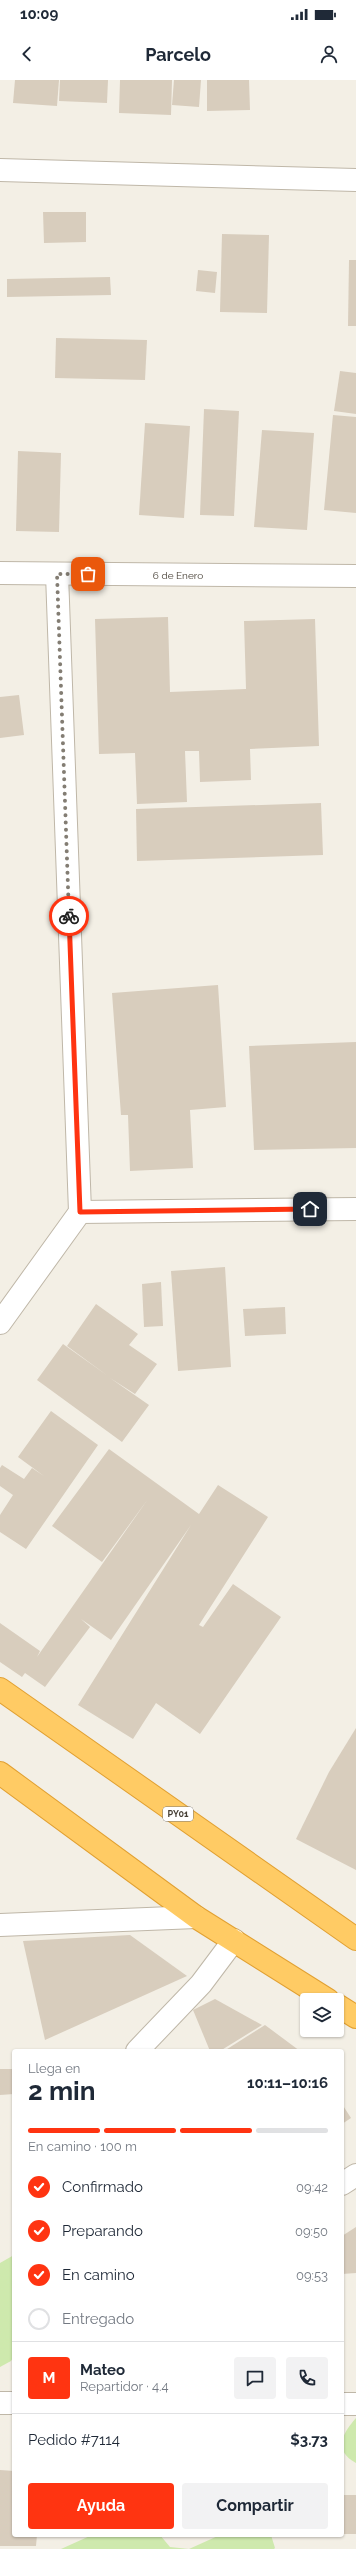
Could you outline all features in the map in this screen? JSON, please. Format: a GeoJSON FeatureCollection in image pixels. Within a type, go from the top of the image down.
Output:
{"type":"FeatureCollection","features":[{"type":"Feature","properties":{"kind":"highway","name":"PY01"},"geometry":{"type":"LineString","coordinates":[[0,1689],[356,1939]]}},
{"type":"Feature","properties":{"kind":"highway"},"geometry":{"type":"LineString","coordinates":[[0,1773],[196,1917],[317,1993]]}},
{"type":"Feature","properties":{"kind":"highway"},"geometry":{"type":"LineString","coordinates":[[344,2009],[356,2017]]}},
{"type":"Feature","properties":{"kind":"street"},"geometry":{"type":"LineString","coordinates":[[0,170],[356,180]]}},
{"type":"Feature","properties":{"kind":"street","name":"6 de Enero"},"geometry":{"type":"LineString","coordinates":[[0,573],[356,576]]}},
{"type":"Feature","properties":{"kind":"street"},"geometry":{"type":"LineString","coordinates":[[0,1323],[80,1212],[57,574]]}},
{"type":"Feature","properties":{"kind":"street"},"geometry":{"type":"LineString","coordinates":[[80,1212],[356,1209]]}},
{"type":"Feature","properties":{"kind":"street"},"geometry":{"type":"LineString","coordinates":[[0,1924],[196,1917]]}},
{"type":"Feature","properties":{"kind":"street"},"geometry":{"type":"LineString","coordinates":[[139,2049],[201,1984],[234,1940]]}},
{"type":"Feature","properties":{"kind":"street"},"geometry":{"type":"LineString","coordinates":[[344,2183],[356,2175]]}},
{"type":"Feature","properties":{"kind":"street"},"geometry":{"type":"LineString","coordinates":[[0,2403],[12,2403]]}},
{"type":"Feature","properties":{"kind":"street"},"geometry":{"type":"LineString","coordinates":[[344,2404],[356,2404]]}},
{"type":"Feature","properties":{"kind":"green space"},"geometry":{"type":"Polygon","coordinates":[[[12,2256],[12,2359],[0,2367],[0,2263],[12,2256]]]}},
{"type":"Feature","properties":{"kind":"green space"},"geometry":{"type":"Polygon","coordinates":[[[356,2418],[356,2463],[344,2453],[344,2435],[356,2418]]]}},
{"type":"Feature","properties":{"kind":"green space"},"geometry":{"type":"Polygon","coordinates":[[[88,2537],[162,2537],[170,2547],[189,2549],[61,2549],[88,2537]]]}},
{"type":"Feature","properties":{"kind":"green space"},"geometry":{"type":"Polygon","coordinates":[[[216,2537],[272,2537],[274,2549],[189,2549],[216,2537]]]}},
{"type":"Feature","properties":{"kind":"building"},"geometry":{"type":"Polygon","coordinates":[[[15,80],[59,80],[57,106],[13,103],[15,80]]]}},
{"type":"Feature","properties":{"kind":"building"},"geometry":{"type":"Polygon","coordinates":[[[60,80],[108,80],[107,103],[59,101],[60,80]]]}},
{"type":"Feature","properties":{"kind":"building"},"geometry":{"type":"Polygon","coordinates":[[[120,80],[172,80],[171,115],[119,113],[120,80]]]}},
{"type":"Feature","properties":{"kind":"building"},"geometry":{"type":"Polygon","coordinates":[[[174,80],[201,80],[199,107],[172,105],[174,80]]]}},
{"type":"Feature","properties":{"kind":"building"},"geometry":{"type":"Polygon","coordinates":[[[207,80],[249,80],[250,110],[207,111],[207,80]]]}},
{"type":"Feature","properties":{"kind":"building"},"geometry":{"type":"Polygon","coordinates":[[[43,212],[86,212],[86,242],[44,243],[43,212]]]}},
{"type":"Feature","properties":{"kind":"building"},"geometry":{"type":"Polygon","coordinates":[[[222,234],[269,235],[267,313],[220,312],[222,234]]]}},
{"type":"Feature","properties":{"kind":"building"},"geometry":{"type":"Polygon","coordinates":[[[349,260],[356,260],[356,326],[348,326],[349,260]]]}},
{"type":"Feature","properties":{"kind":"building"},"geometry":{"type":"Polygon","coordinates":[[[198,270],[217,272],[215,293],[196,291],[198,270]]]}},
{"type":"Feature","properties":{"kind":"building"},"geometry":{"type":"Polygon","coordinates":[[[110,277],[111,295],[7,297],[7,279],[110,277]]]}},
{"type":"Feature","properties":{"kind":"building"},"geometry":{"type":"Polygon","coordinates":[[[56,338],[147,340],[145,380],[55,378],[56,338]]]}},
{"type":"Feature","properties":{"kind":"building"},"geometry":{"type":"Polygon","coordinates":[[[340,371],[356,373],[356,414],[334,411],[340,371]]]}},
{"type":"Feature","properties":{"kind":"building"},"geometry":{"type":"Polygon","coordinates":[[[204,409],[239,411],[234,516],[200,515],[204,409]]]}},
{"type":"Feature","properties":{"kind":"building"},"geometry":{"type":"Polygon","coordinates":[[[333,415],[356,417],[356,513],[324,510],[333,415]]]}},
{"type":"Feature","properties":{"kind":"building"},"geometry":{"type":"Polygon","coordinates":[[[145,423],[190,426],[184,518],[139,515],[145,423]]]}},
{"type":"Feature","properties":{"kind":"building"},"geometry":{"type":"Polygon","coordinates":[[[262,430],[314,433],[307,530],[254,527],[262,430]]]}},
{"type":"Feature","properties":{"kind":"building"},"geometry":{"type":"Polygon","coordinates":[[[18,451],[61,453],[59,532],[16,531],[18,451]]]}},
{"type":"Feature","properties":{"kind":"building"},"geometry":{"type":"Polygon","coordinates":[[[168,617],[170,692],[246,689],[244,621],[315,619],[319,746],[250,749],[251,780],[200,782],[199,751],[185,751],[187,802],[137,804],[135,753],[99,754],[95,619],[168,617]]]}},
{"type":"Feature","properties":{"kind":"building"},"geometry":{"type":"Polygon","coordinates":[[[19,695],[24,735],[0,738],[0,697],[19,695]]]}},
{"type":"Feature","properties":{"kind":"building"},"geometry":{"type":"Polygon","coordinates":[[[321,803],[323,855],[137,861],[136,809],[321,803]]]}},
{"type":"Feature","properties":{"kind":"building"},"geometry":{"type":"Polygon","coordinates":[[[218,985],[226,1107],[190,1110],[193,1168],[130,1171],[128,1115],[121,1115],[112,993],[218,985]]]}},
{"type":"Feature","properties":{"kind":"building"},"geometry":{"type":"Polygon","coordinates":[[[356,1042],[356,1148],[254,1150],[249,1046],[356,1042]]]}},
{"type":"Feature","properties":{"kind":"building"},"geometry":{"type":"Polygon","coordinates":[[[225,1267],[231,1367],[178,1371],[171,1271],[225,1267]]]}},
{"type":"Feature","properties":{"kind":"building"},"geometry":{"type":"Polygon","coordinates":[[[161,1282],[163,1326],[144,1327],[142,1284],[161,1282]]]}},
{"type":"Feature","properties":{"kind":"building"},"geometry":{"type":"Polygon","coordinates":[[[96,1304],[138,1334],[129,1345],[157,1364],[135,1394],[110,1378],[149,1405],[122,1442],[37,1380],[63,1344],[108,1376],[67,1346],[96,1304]]]}},
{"type":"Feature","properties":{"kind":"building"},"geometry":{"type":"Polygon","coordinates":[[[285,1307],[286,1334],[245,1336],[243,1309],[285,1307]]]}},
{"type":"Feature","properties":{"kind":"building"},"geometry":{"type":"Polygon","coordinates":[[[51,1411],[98,1445],[26,1549],[0,1532],[0,1515],[13,1495],[0,1486],[0,1468],[2,1465],[24,1479],[32,1468],[44,1476],[18,1457],[51,1411]]]}},
{"type":"Feature","properties":{"kind":"building"},"geometry":{"type":"Polygon","coordinates":[[[109,1449],[199,1514],[218,1485],[268,1517],[199,1625],[203,1627],[233,1584],[281,1617],[200,1734],[156,1703],[133,1739],[78,1705],[191,1525],[111,1640],[81,1619],[90,1627],[45,1687],[25,1673],[22,1677],[0,1662],[0,1623],[40,1651],[37,1657],[148,1499],[102,1562],[52,1526],[109,1449]]]}},
{"type":"Feature","properties":{"kind":"building"},"geometry":{"type":"Polygon","coordinates":[[[356,1728],[356,1870],[296,1839],[329,1772],[356,1728]]]}},
{"type":"Feature","properties":{"kind":"building"},"geometry":{"type":"Polygon","coordinates":[[[130,1935],[187,1976],[45,2040],[23,1941],[130,1935]]]}},
{"type":"Feature","properties":{"kind":"building"},"geometry":{"type":"Polygon","coordinates":[[[215,1999],[262,2025],[223,2049],[209,2049],[193,2010],[215,1999]]]}},
{"type":"Feature","properties":{"kind":"building"},"geometry":{"type":"Polygon","coordinates":[[[265,2025],[297,2049],[227,2049],[265,2025]]]}},
{"type":"Feature","properties":{"kind":"building"},"geometry":{"type":"Polygon","coordinates":[[[0,2069],[12,2069],[12,2094],[0,2095],[0,2069]]]}},
{"type":"Feature","properties":{"kind":"building"},"geometry":{"type":"Polygon","coordinates":[[[344,2107],[351,2118],[344,2123],[344,2107]]]}},
{"type":"Feature","properties":{"kind":"building"},"geometry":{"type":"Polygon","coordinates":[[[356,2227],[356,2273],[344,2274],[344,2235],[356,2227]]]}},
{"type":"Feature","properties":{"kind":"building"},"geometry":{"type":"Polygon","coordinates":[[[0,2470],[12,2471],[12,2537],[37,2537],[36,2546],[0,2546],[0,2470]]]}},
{"type":"Feature","properties":{"kind":"building"},"geometry":{"type":"Polygon","coordinates":[[[344,2495],[356,2495],[356,2534],[344,2534],[344,2495]]]}},
{"type":"Feature","properties":{"kind":"way so far"},"geometry":{"type":"LineString","coordinates":[[69,916],[57,574],[88,574]]}},
{"type":"Feature","properties":{"kind":"route"},"geometry":{"type":"LineString","coordinates":[[69,916],[80,1212],[310,1209]]}}]}
